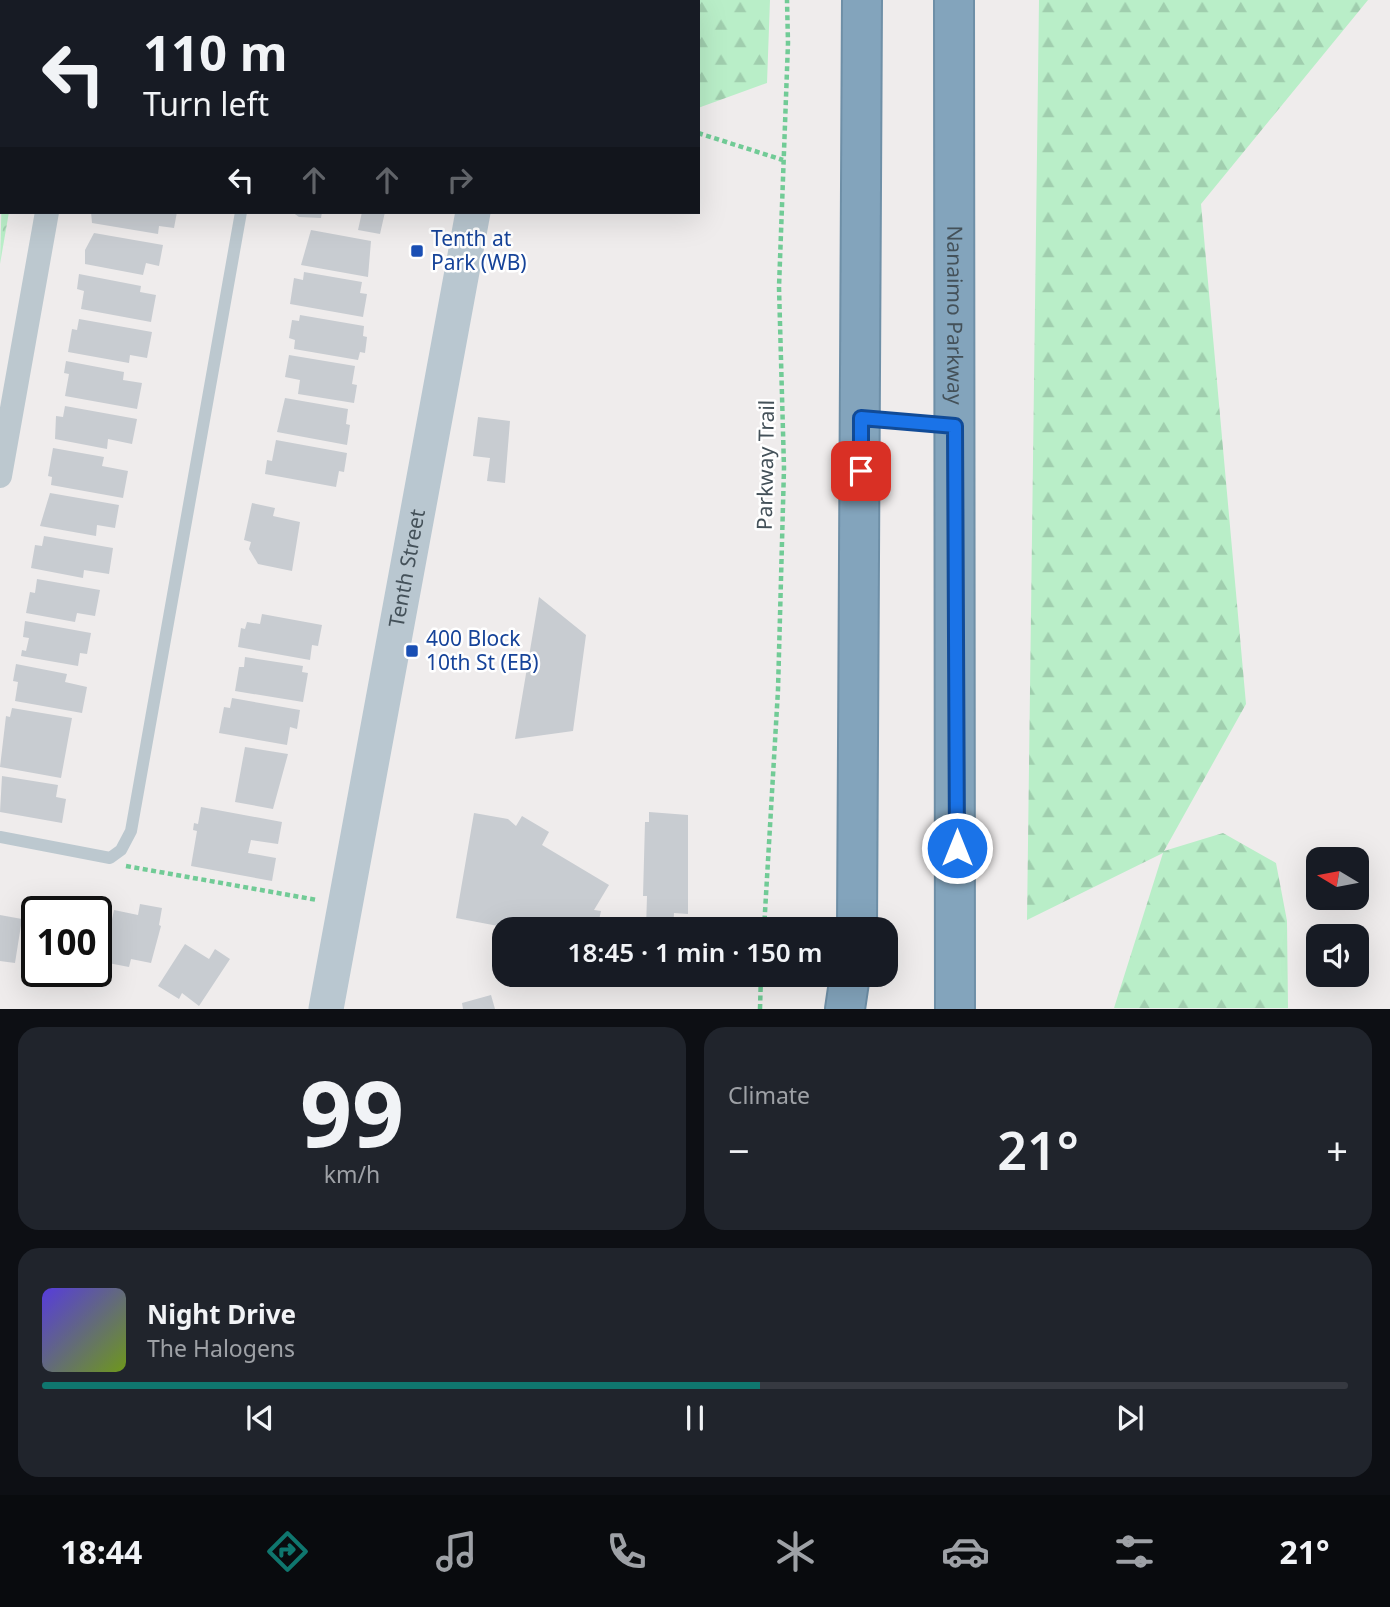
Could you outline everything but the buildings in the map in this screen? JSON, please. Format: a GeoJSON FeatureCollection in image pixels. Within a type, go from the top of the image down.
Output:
{"type":"FeatureCollection","features":[{"type":"Feature","properties":{"kind":"highway"},"geometry":{"type":"LineString","coordinates":[[857,917],[862,0]]}},
{"type":"Feature","properties":{"kind":"highway","name":"Nanaimo Parkway"},"geometry":{"type":"LineString","coordinates":[[954,0],[955,1009]]}},
{"type":"Feature","properties":{"kind":"highway"},"geometry":{"type":"LineString","coordinates":[[845,1009],[848,987]]}},
{"type":"Feature","properties":{"kind":"street"},"geometry":{"type":"LineString","coordinates":[[0,476],[47,214]]}},
{"type":"Feature","properties":{"kind":"street","name":"Tenth Street"},"geometry":{"type":"LineString","coordinates":[[327,1009],[473,214]]}},
{"type":"Feature","properties":{"kind":"lane"},"geometry":{"type":"LineString","coordinates":[[0,837],[110,858],[121,850],[131,831],[242,214]]}},
{"type":"Feature","properties":{"kind":"lane"},"geometry":{"type":"LineString","coordinates":[[861,418],[955,426]]}},
{"type":"Feature","properties":{"kind":"path","name":"Parkway Trail"},"geometry":{"type":"LineString","coordinates":[[765,917],[778,690],[783,468],[779,287],[788,43],[787,0]]}},
{"type":"Feature","properties":{"kind":"path"},"geometry":{"type":"LineString","coordinates":[[700,134],[783,160]]}},
{"type":"Feature","properties":{"kind":"path"},"geometry":{"type":"LineString","coordinates":[[110,858],[131,869],[346,905]]}},
{"type":"Feature","properties":{"kind":"path"},"geometry":{"type":"LineString","coordinates":[[760,1009],[761,987]]}},
{"type":"Feature","properties":{"kind":"green space"},"geometry":{"type":"Polygon","coordinates":[[[700,0],[770,0],[767,83],[700,107],[700,0]]]}},
{"type":"Feature","properties":{"kind":"green space"},"geometry":{"type":"Polygon","coordinates":[[[1039,0],[1368,0],[1201,204],[1246,704],[1164,851],[1223,833],[1276,863],[1287,921],[1288,1008],[1114,1008],[1163,853],[1027,920],[1039,0]]]}},
{"type":"Feature","properties":{"kind":"green space"},"geometry":{"type":"Polygon","coordinates":[[[1,214],[9,214],[0,264],[1,214]]]}},
{"type":"Feature","properties":{"kind":"place","name":"Tenth at Park (WB)"},"geometry":{"type":"Point","coordinates":[417,251]}},
{"type":"Feature","properties":{"kind":"place","name":"400 Block 10th St (EB)"},"geometry":{"type":"Point","coordinates":[412,651]}},
{"type":"Feature","properties":{"kind":"route"},"geometry":{"type":"LineString","coordinates":[[861,471],[861,418],[955,426],[957,848]]}}]}
